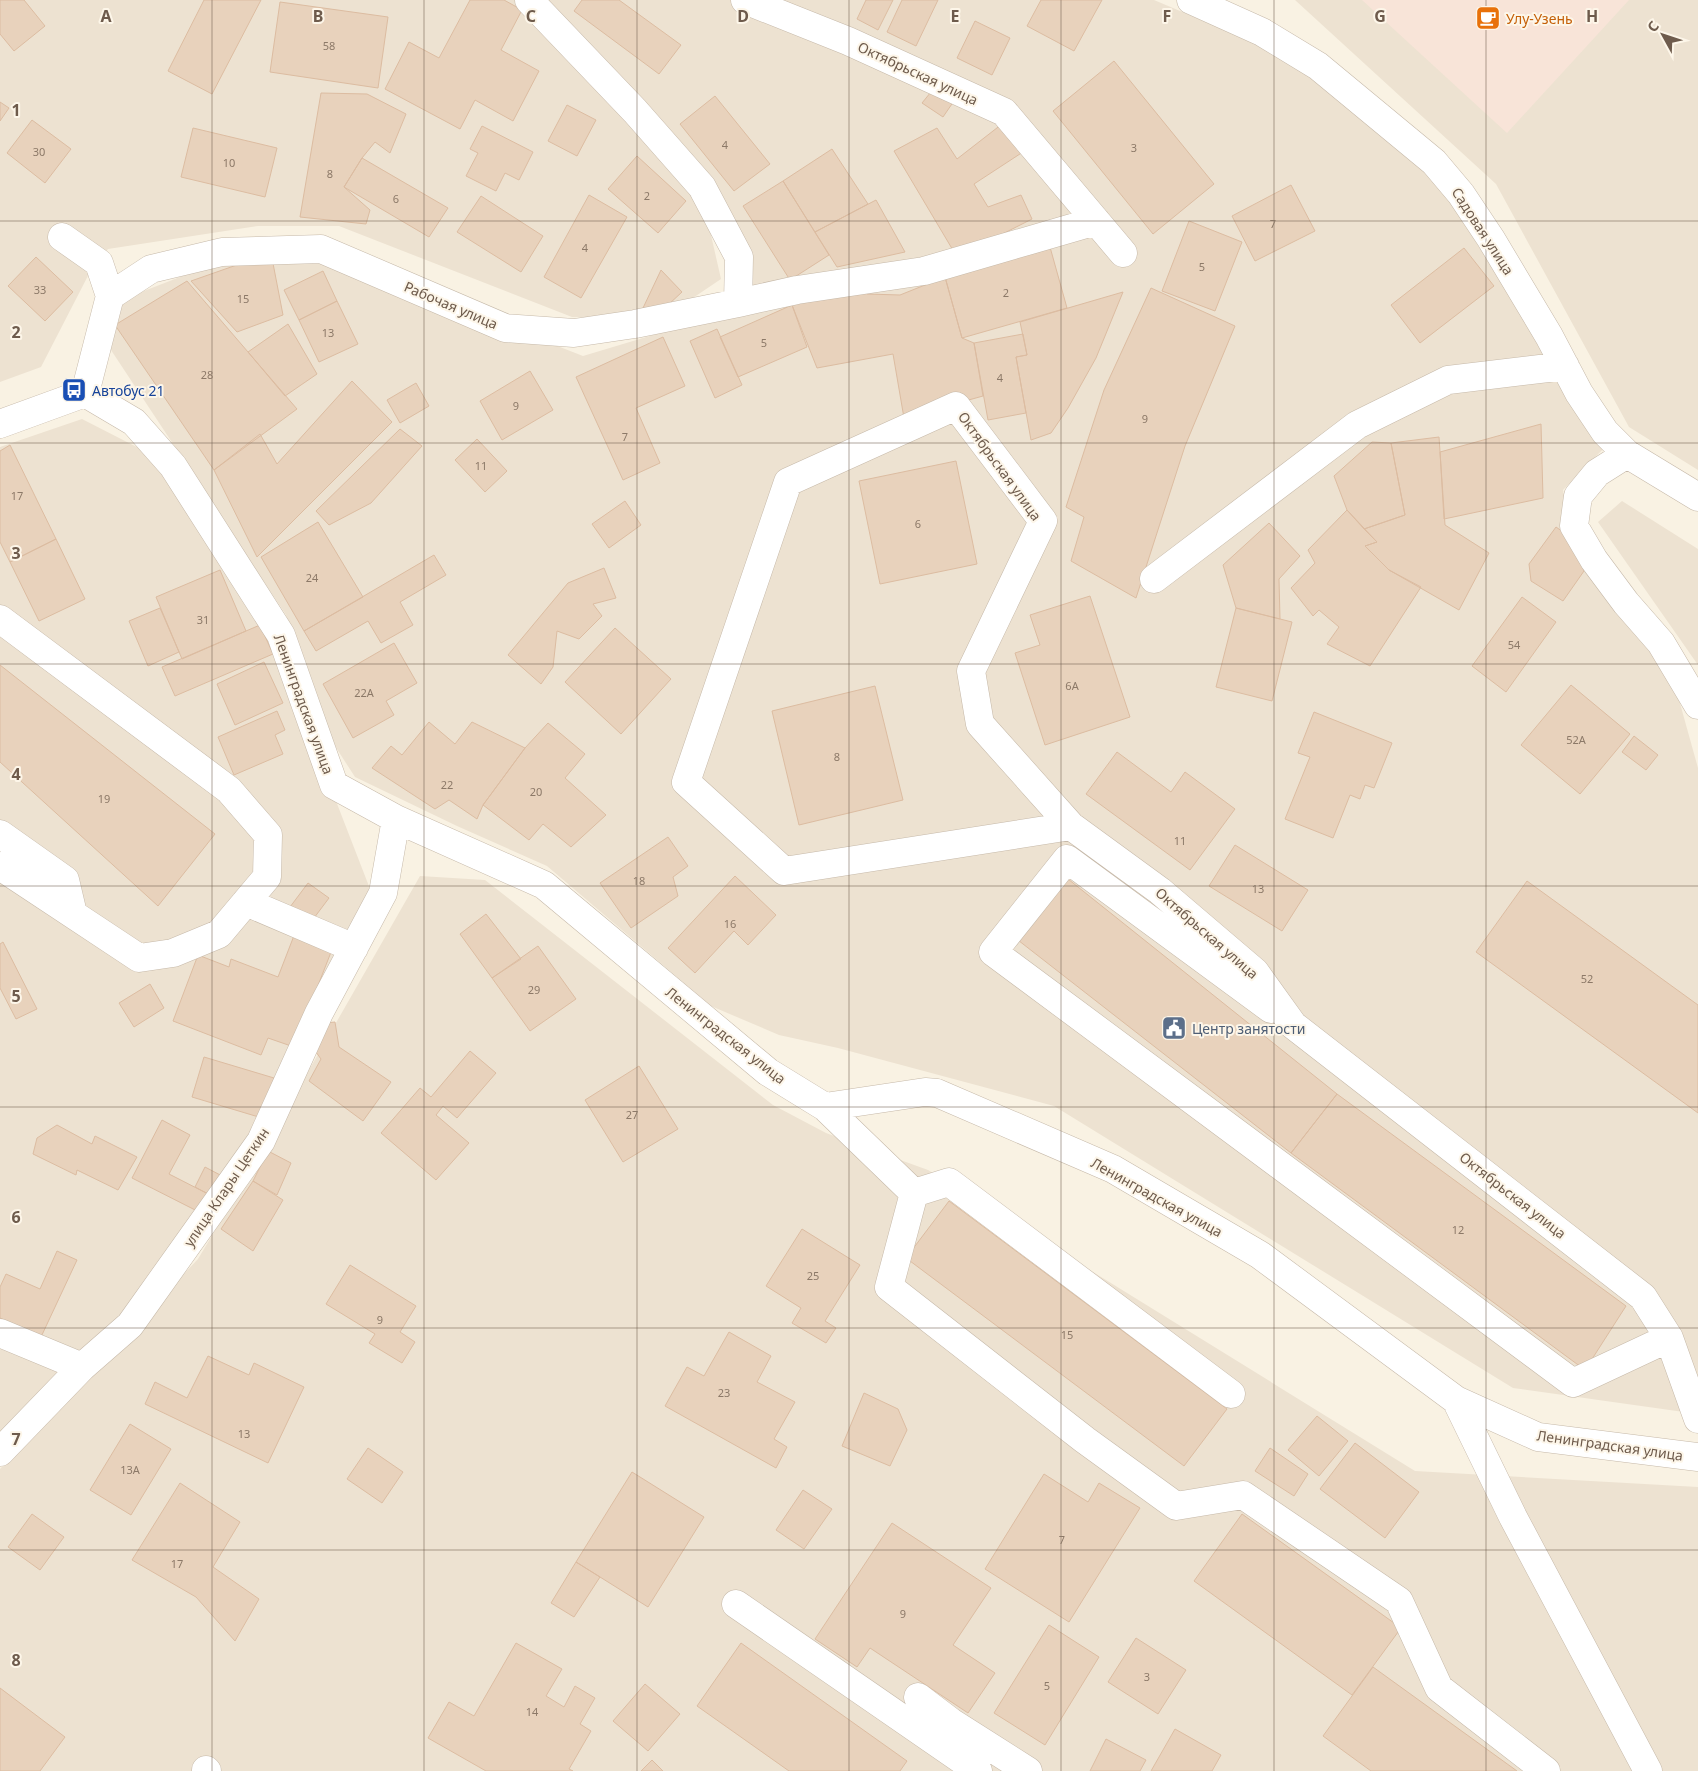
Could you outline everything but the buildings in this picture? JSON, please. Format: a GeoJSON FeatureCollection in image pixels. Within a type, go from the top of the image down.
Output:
{"type":"FeatureCollection","features":[{"type":"Feature","properties":{"kind":"street"},"geometry":{"type":"LineString","coordinates":[[529,0],[635,111],[702,187],[739,257],[738,303]]}},
{"type":"Feature","properties":{"kind":"street","name":"Октябрьская улица"},"geometry":{"type":"LineString","coordinates":[[745,0],[848,41],[1004,112],[1123,253]]}},
{"type":"Feature","properties":{"kind":"street","name":"Садовая улица"},"geometry":{"type":"LineString","coordinates":[[1191,0],[1262,32],[1318,66],[1434,162],[1461,194],[1491,239],[1605,432],[1627,454],[1698,497]]}},
{"type":"Feature","properties":{"kind":"street","name":"Рабочая улица"},"geometry":{"type":"LineString","coordinates":[[110,296],[151,269],[222,252],[321,249],[505,328],[574,333],[634,324],[797,290],[924,271],[1096,221]]}},
{"type":"Feature","properties":{"kind":"street"},"geometry":{"type":"LineString","coordinates":[[0,424],[85,393],[110,296],[99,263],[62,237]]}},
{"type":"Feature","properties":{"kind":"street"},"geometry":{"type":"LineString","coordinates":[[1154,579],[1357,425],[1448,380],[1565,366]]}},
{"type":"Feature","properties":{"kind":"street","name":"Ленинградская улица"},"geometry":{"type":"LineString","coordinates":[[85,393],[134,422],[172,466],[280,635],[334,785],[396,819],[544,885],[768,1072],[825,1107],[925,1092],[937,1093],[1113,1169],[1260,1255],[1456,1400],[1538,1437],[1698,1457]]}},
{"type":"Feature","properties":{"kind":"street","name":"Октябрьская улица"},"geometry":{"type":"LineString","coordinates":[[1072,826],[784,871],[686,782],[788,482],[956,406],[1043,521],[971,671],[980,724],[1072,826],[1160,891],[1254,972],[1293,1025],[1643,1297],[1669,1338],[1698,1419]]}},
{"type":"Feature","properties":{"kind":"street"},"geometry":{"type":"LineString","coordinates":[[1627,454],[1597,473],[1578,496],[1574,526],[1594,560],[1626,603],[1661,643],[1698,705]]}},
{"type":"Feature","properties":{"kind":"street"},"geometry":{"type":"LineString","coordinates":[[0,619],[229,790],[268,834],[267,877],[219,934],[173,953],[138,958],[0,866]]}},
{"type":"Feature","properties":{"kind":"street","name":"улица Клары Цеткин"},"geometry":{"type":"LineString","coordinates":[[0,1452],[82,1367],[130,1325],[261,1141],[320,1013],[382,893],[396,819]]}},
{"type":"Feature","properties":{"kind":"street"},"geometry":{"type":"LineString","coordinates":[[0,834],[65,880],[73,914]]}},
{"type":"Feature","properties":{"kind":"street"},"geometry":{"type":"LineString","coordinates":[[1293,1025],[1067,859],[993,952],[1573,1383],[1669,1338]]}},
{"type":"Feature","properties":{"kind":"street"},"geometry":{"type":"LineString","coordinates":[[246,902],[354,948]]}},
{"type":"Feature","properties":{"kind":"street"},"geometry":{"type":"LineString","coordinates":[[825,1107],[914,1193]]}},
{"type":"Feature","properties":{"kind":"street"},"geometry":{"type":"LineString","coordinates":[[914,1193],[949,1182],[1230,1394]]}},
{"type":"Feature","properties":{"kind":"street"},"geometry":{"type":"LineString","coordinates":[[914,1193],[889,1287],[1085,1440],[1176,1506],[1243,1495],[1399,1601],[1439,1688],[1546,1771]]}},
{"type":"Feature","properties":{"kind":"street"},"geometry":{"type":"LineString","coordinates":[[0,1333],[82,1367]]}},
{"type":"Feature","properties":{"kind":"street"},"geometry":{"type":"LineString","coordinates":[[1456,1400],[1513,1517],[1648,1771]]}},
{"type":"Feature","properties":{"kind":"street"},"geometry":{"type":"LineString","coordinates":[[736,1604],[978,1771]]}},
{"type":"Feature","properties":{"kind":"street"},"geometry":{"type":"LineString","coordinates":[[918,1697],[951,1722],[1028,1771]]}},
{"type":"Feature","properties":{"kind":"shaded area"},"geometry":{"type":"Polygon","coordinates":[[[0,0],[523,0],[703,200],[721,279],[678,308],[631,318],[572,317],[339,226],[258,226],[108,249],[92,268],[41,367],[0,382],[0,0]]]}},
{"type":"Feature","properties":{"kind":"shaded area"},"geometry":{"type":"Polygon","coordinates":[[[547,0],[1154,0],[1280,53],[1428,168],[1607,445],[1563,490],[1568,522],[1671,671],[1698,768],[1698,1414],[1513,1388],[1054,1106],[838,1048],[779,1035],[711,1006],[547,866],[457,826],[355,777],[313,712],[286,615],[109,347],[113,303],[229,258],[320,253],[583,356],[753,305],[712,186],[547,0]]]}},
{"type":"Feature","properties":{"kind":"shaded area"},"geometry":{"type":"Polygon","coordinates":[[[1295,0],[1698,0],[1698,470],[1629,427],[1496,184],[1295,0]]]}},
{"type":"Feature","properties":{"kind":"shaded area"},"geometry":{"type":"Polygon","coordinates":[[[1362,0],[1629,0],[1507,133],[1362,0]]]}},
{"type":"Feature","properties":{"kind":"shaded area"},"geometry":{"type":"Polygon","coordinates":[[[82,419],[166,462],[267,623],[372,894],[258,1140],[204,1217],[111,1325],[0,1447],[0,447],[82,419]]]}},
{"type":"Feature","properties":{"kind":"shaded area"},"geometry":{"type":"Polygon","coordinates":[[[1622,501],[1698,549],[1698,665],[1598,522],[1622,501]]]}},
{"type":"Feature","properties":{"kind":"shaded area"},"geometry":{"type":"Polygon","coordinates":[[[420,876],[485,880],[773,1105],[826,1133],[928,1170],[1415,1471],[1698,1487],[1698,1771],[0,1771],[0,1469],[198,1259],[265,1147],[420,876]]]}},
{"type":"Feature","properties":{"kind":"place","name":"Улу-Узень"},"geometry":{"type":"Point","coordinates":[1488,18]}},
{"type":"Feature","properties":{"kind":"place","name":"Автобус 21"},"geometry":{"type":"Point","coordinates":[74,390]}},
{"type":"Feature","properties":{"kind":"place","name":"Центр занятости"},"geometry":{"type":"Point","coordinates":[1174,1028]}}]}
